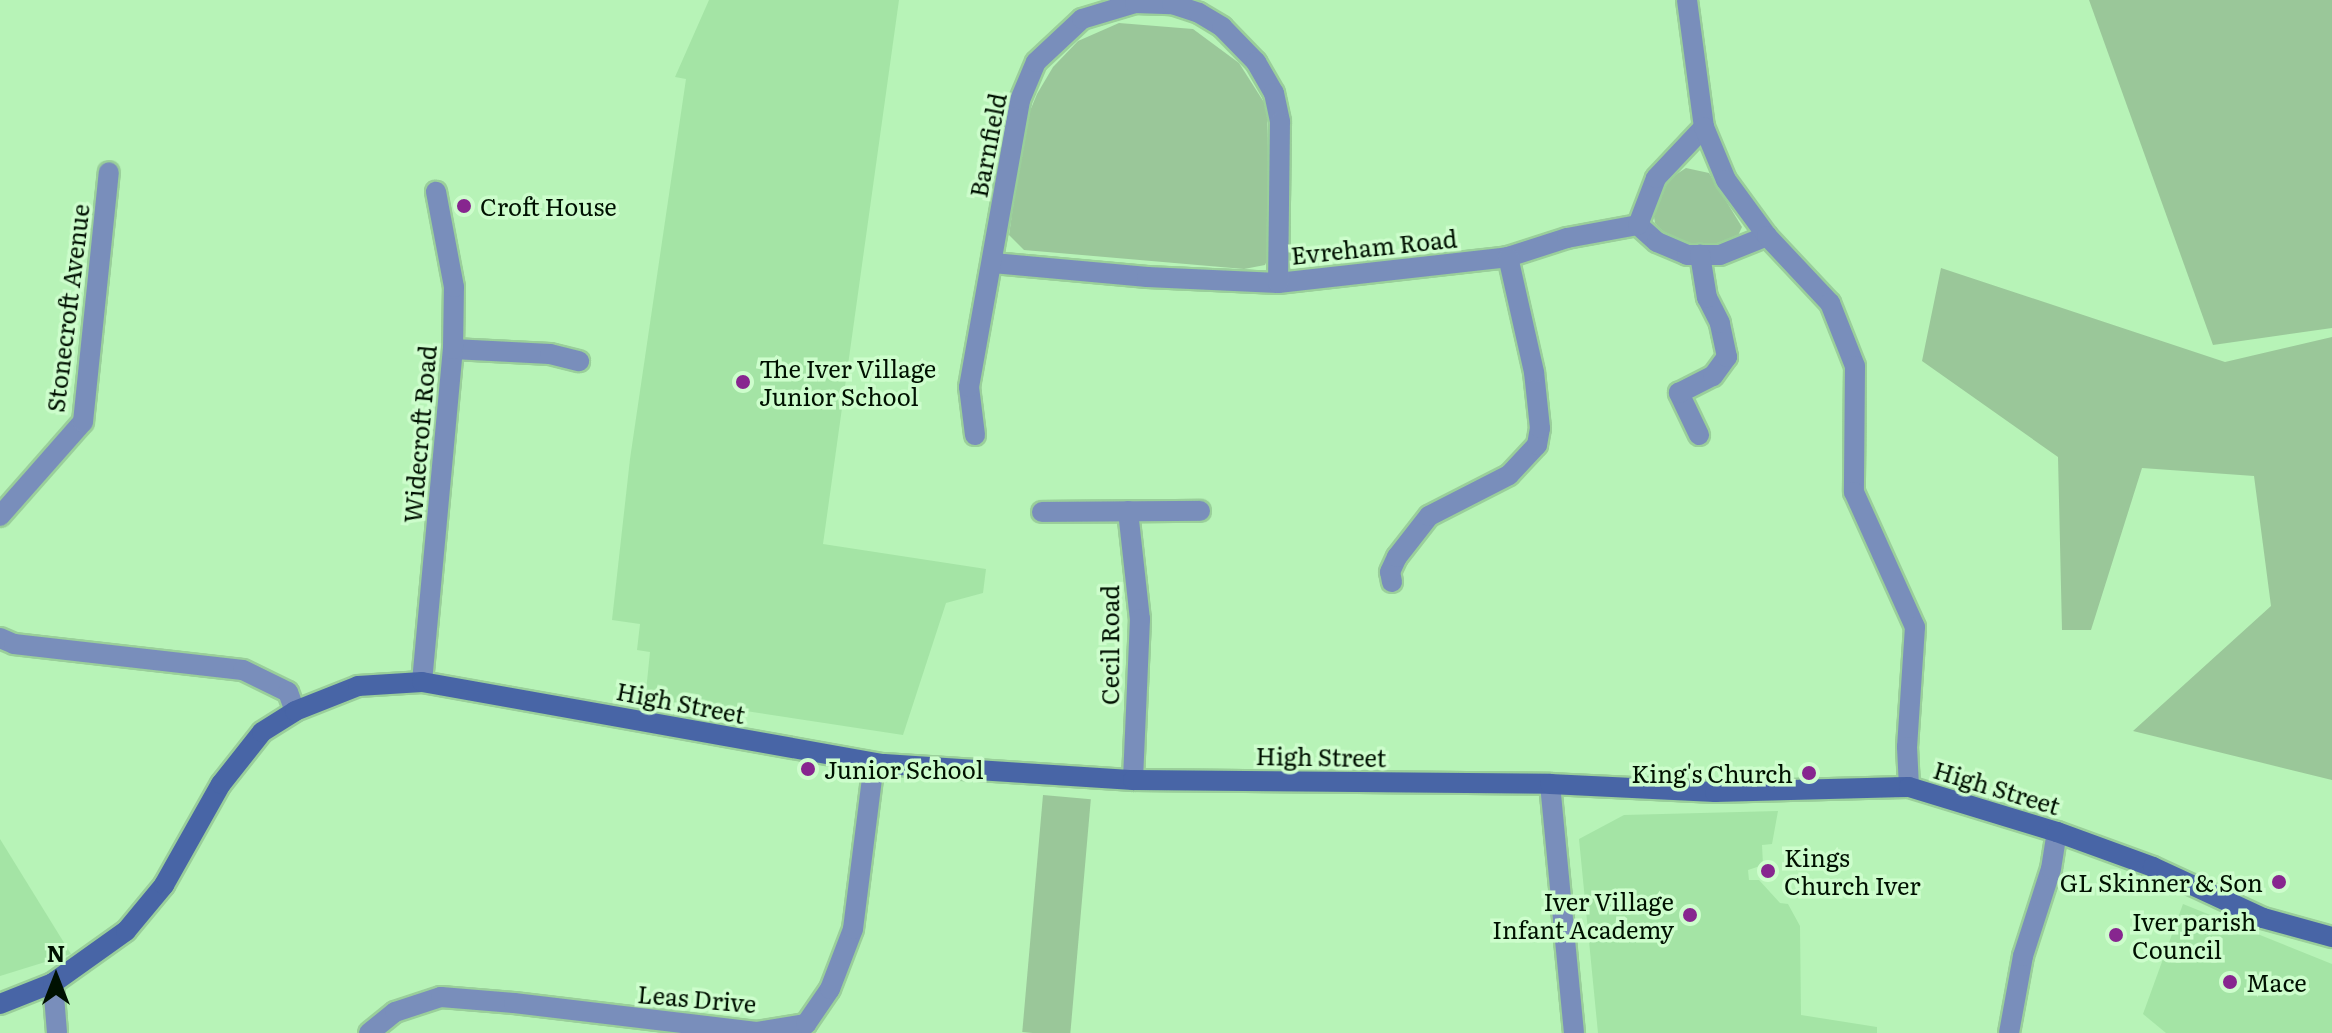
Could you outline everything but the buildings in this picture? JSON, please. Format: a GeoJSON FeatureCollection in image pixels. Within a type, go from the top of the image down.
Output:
{"type":"FeatureCollection","features":[{"type":"Feature","properties":{"kind":"main road","name":"High Street"},"geometry":{"type":"LineString","coordinates":[[0,1004],[53,983],[126,931],[164,885],[221,784],[262,732],[295,711],[358,686],[422,682],[874,763],[1133,780],[1550,784],[1715,792],[1909,787],[2057,832],[2153,867],[2263,918],[2332,937]]}},
{"type":"Feature","properties":{"kind":"street"},"geometry":{"type":"LineString","coordinates":[[1687,0],[1704,127],[1726,180],[1767,236],[1830,303],[1855,366],[1854,492],[1915,627],[1907,747],[1909,787]]}},
{"type":"Feature","properties":{"kind":"street","name":"Barnfield"},"geometry":{"type":"LineString","coordinates":[[975,435],[969,387],[1020,100],[1036,62],[1082,19],[1135,3],[1172,4],[1199,13],[1241,42],[1274,93],[1280,122],[1282,167],[1278,283]]}},
{"type":"Feature","properties":{"kind":"street"},"geometry":{"type":"LineString","coordinates":[[1704,127],[1656,178],[1638,225],[1657,242],[1687,255],[1720,255],[1767,236]]}},
{"type":"Feature","properties":{"kind":"street","name":"Stonecroft Avenue"},"geometry":{"type":"LineString","coordinates":[[0,516],[83,422],[109,172]]}},
{"type":"Feature","properties":{"kind":"street","name":"Widecroft Road"},"geometry":{"type":"LineString","coordinates":[[422,682],[453,349],[454,287],[436,192]]}},
{"type":"Feature","properties":{"kind":"street","name":"Evreham Road"},"geometry":{"type":"LineString","coordinates":[[993,263],[1147,277],[1278,283],[1508,257],[1567,238],[1638,225]]}},
{"type":"Feature","properties":{"kind":"street"},"geometry":{"type":"LineString","coordinates":[[1699,435],[1679,393],[1713,376],[1727,357],[1720,323],[1707,298],[1700,255]]}},
{"type":"Feature","properties":{"kind":"street"},"geometry":{"type":"LineString","coordinates":[[1392,582],[1390,572],[1397,557],[1429,516],[1509,475],[1537,445],[1540,428],[1534,372],[1508,257]]}},
{"type":"Feature","properties":{"kind":"street"},"geometry":{"type":"LineString","coordinates":[[453,349],[550,354],[579,361]]}},
{"type":"Feature","properties":{"kind":"street","name":"Cecil Road"},"geometry":{"type":"LineString","coordinates":[[1128,511],[1140,619],[1133,780]]}},
{"type":"Feature","properties":{"kind":"street"},"geometry":{"type":"LineString","coordinates":[[1042,512],[1200,511]]}},
{"type":"Feature","properties":{"kind":"street"},"geometry":{"type":"LineString","coordinates":[[0,638],[14,644],[243,670],[288,692],[295,711]]}},
{"type":"Feature","properties":{"kind":"street","name":"Leas Drive"},"geometry":{"type":"LineString","coordinates":[[369,1033],[395,1012],[441,997],[756,1032],[806,1024],[830,989],[853,929],[874,763]]}},
{"type":"Feature","properties":{"kind":"street"},"geometry":{"type":"LineString","coordinates":[[1550,784],[1574,1033]]}},
{"type":"Feature","properties":{"kind":"street"},"geometry":{"type":"LineString","coordinates":[[2009,1033],[2023,956],[2051,869],[2057,832]]}},
{"type":"Feature","properties":{"kind":"street"},"geometry":{"type":"LineString","coordinates":[[53,983],[57,1033]]}},
{"type":"Feature","properties":{"kind":"shaded area","name":"The Iver Village Junior School"},"geometry":{"type":"Polygon","coordinates":[[[709,0],[899,0],[823,544],[986,569],[983,593],[946,603],[903,735],[700,704],[645,701],[650,652],[637,650],[640,624],[612,620],[630,459],[686,79],[675,77],[709,0]]]}},
{"type":"Feature","properties":{"kind":"shaded area"},"geometry":{"type":"Polygon","coordinates":[[[2089,0],[2332,0],[2332,328],[2213,345],[2089,0]]]}},
{"type":"Feature","properties":{"kind":"shaded area"},"geometry":{"type":"Polygon","coordinates":[[[1119,23],[1193,29],[1239,63],[1267,107],[1270,254],[1265,265],[1244,269],[1024,250],[1009,235],[1025,123],[1037,94],[1053,67],[1078,41],[1119,23]]]}},
{"type":"Feature","properties":{"kind":"shaded area"},"geometry":{"type":"Polygon","coordinates":[[[1686,168],[1709,173],[1742,227],[1733,246],[1674,245],[1655,223],[1653,211],[1666,181],[1686,168]]]}},
{"type":"Feature","properties":{"kind":"shaded area"},"geometry":{"type":"Polygon","coordinates":[[[1941,268],[2225,362],[2332,337],[2332,780],[2133,731],[2271,606],[2254,476],[2142,468],[2091,630],[2062,630],[2058,457],[1922,361],[1941,268]]]}},
{"type":"Feature","properties":{"kind":"shaded area"},"geometry":{"type":"Polygon","coordinates":[[[1043,795],[1091,799],[1070,1033],[1022,1032],[1043,795]]]}},
{"type":"Feature","properties":{"kind":"shaded area","name":"Iver Village Infant Academy"},"geometry":{"type":"Polygon","coordinates":[[[1778,811],[1772,844],[1762,845],[1763,865],[1748,870],[1749,880],[1759,880],[1780,903],[1788,904],[1800,926],[1801,1015],[1877,1027],[1877,1033],[1598,1033],[1579,839],[1624,815],[1778,811]]]}},
{"type":"Feature","properties":{"kind":"shaded area"},"geometry":{"type":"Polygon","coordinates":[[[0,839],[71,954],[0,976],[0,839]]]}},
{"type":"Feature","properties":{"kind":"shaded area"},"geometry":{"type":"Polygon","coordinates":[[[2183,904],[2332,964],[2332,1033],[2166,1033],[2143,1014],[2183,904]]]}},
{"type":"Feature","properties":{"kind":"place","name":"Croft House"},"geometry":{"type":"Point","coordinates":[464,206]}},
{"type":"Feature","properties":{"kind":"place","name":"The Iver Village Junior School"},"geometry":{"type":"Point","coordinates":[743,382]}},
{"type":"Feature","properties":{"kind":"place","name":"Junior School"},"geometry":{"type":"Point","coordinates":[808,769]}},
{"type":"Feature","properties":{"kind":"place","name":"King's Church"},"geometry":{"type":"Point","coordinates":[1809,773]}},
{"type":"Feature","properties":{"kind":"place","name":"Kings Church Iver"},"geometry":{"type":"Point","coordinates":[1768,871]}},
{"type":"Feature","properties":{"kind":"place","name":"GL Skinner & Son"},"geometry":{"type":"Point","coordinates":[2279,882]}},
{"type":"Feature","properties":{"kind":"place","name":"Iver Village Infant Academy"},"geometry":{"type":"Point","coordinates":[1690,915]}},
{"type":"Feature","properties":{"kind":"place","name":"Iver parish Council"},"geometry":{"type":"Point","coordinates":[2116,935]}},
{"type":"Feature","properties":{"kind":"place","name":"Mace"},"geometry":{"type":"Point","coordinates":[2230,982]}}]}
